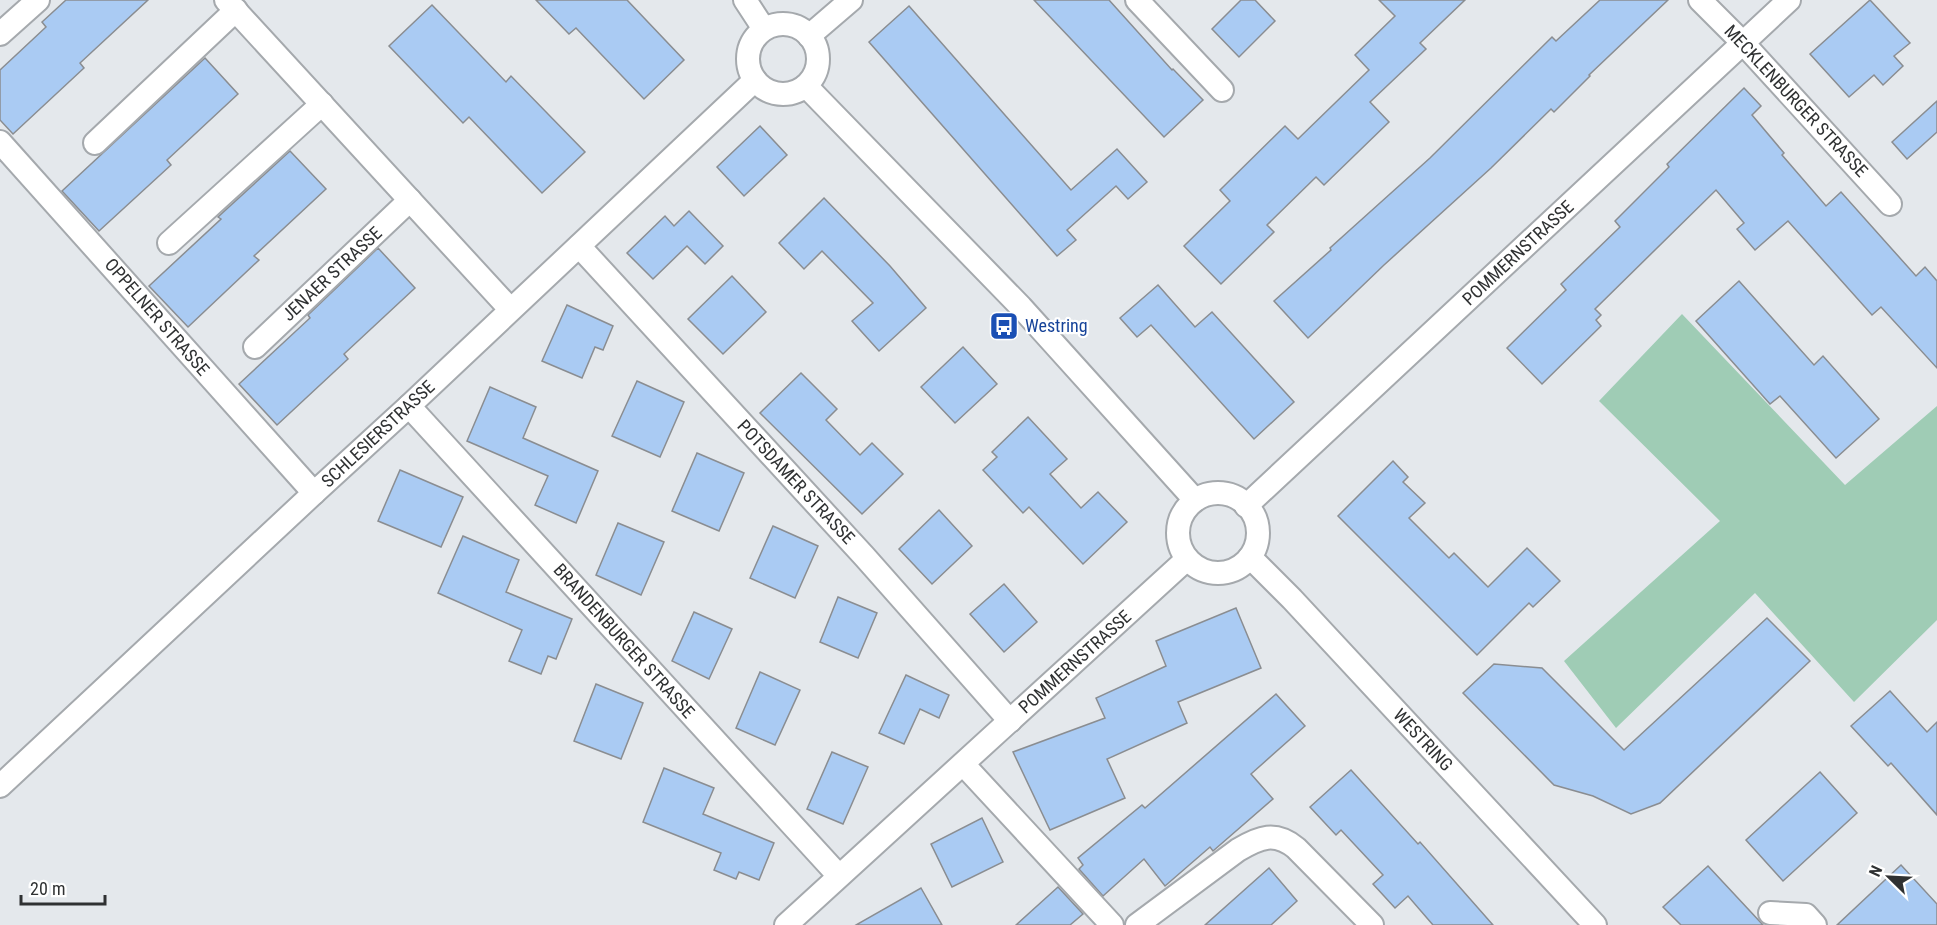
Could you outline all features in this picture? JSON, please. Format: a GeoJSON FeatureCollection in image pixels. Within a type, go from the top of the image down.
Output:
{"type":"FeatureCollection","features":[{"type":"Feature","properties":{"kind":"street"},"geometry":{"type":"LineString","coordinates":[[0,34],[38,0]]}},
{"type":"Feature","properties":{"kind":"street"},"geometry":{"type":"LineString","coordinates":[[745,0],[764,29]]}},
{"type":"Feature","properties":{"kind":"street"},"geometry":{"type":"LineString","coordinates":[[809,36],[851,0]]}},
{"type":"Feature","properties":{"kind":"street"},"geometry":{"type":"LineString","coordinates":[[1137,0],[1222,90]]}},
{"type":"Feature","properties":{"kind":"street","name":"MECKLENBURGER STRASSE"},"geometry":{"type":"LineString","coordinates":[[1700,0],[1743,43],[1890,204]]}},
{"type":"Feature","properties":{"kind":"street","name":"POMMERNSTRASSE"},"geometry":{"type":"LineString","coordinates":[[1246,506],[1789,0]]}},
{"type":"Feature","properties":{"kind":"street"},"geometry":{"type":"LineString","coordinates":[[95,143],[231,5],[510,309]]}},
{"type":"Feature","properties":{"kind":"street"},"geometry":{"type":"LineString","coordinates":[[782,24],[793,25],[802,29],[809,36],[816,46],[819,60],[815,75],[806,86],[794,93],[776,94],[766,90],[755,80],[750,71],[748,54],[752,42],[764,29],[782,24]]}},
{"type":"Feature","properties":{"kind":"street","name":"SCHLESIERSTRASSE"},"geometry":{"type":"LineString","coordinates":[[0,786],[755,80]]}},
{"type":"Feature","properties":{"kind":"street"},"geometry":{"type":"LineString","coordinates":[[806,86],[1021,307],[1195,500]]}},
{"type":"Feature","properties":{"kind":"street"},"geometry":{"type":"LineString","coordinates":[[169,243],[322,104]]}},
{"type":"Feature","properties":{"kind":"street","name":"OPPELNER STRASSE"},"geometry":{"type":"LineString","coordinates":[[0,142],[314,493]]}},
{"type":"Feature","properties":{"kind":"street","name":"JENAER STRASSE"},"geometry":{"type":"LineString","coordinates":[[255,347],[410,200]]}},
{"type":"Feature","properties":{"kind":"street","name":"POTSDAMER STRASSE"},"geometry":{"type":"LineString","coordinates":[[579,246],[864,556],[1010,721]]}},
{"type":"Feature","properties":{"kind":"street","name":"BRANDENBURGER STRASSE"},"geometry":{"type":"LineString","coordinates":[[409,406],[839,876]]}},
{"type":"Feature","properties":{"kind":"street"},"geometry":{"type":"LineString","coordinates":[[1218,493],[1230,495],[1246,506],[1252,513],[1257,526],[1257,539],[1250,557],[1242,565],[1232,571],[1209,572],[1197,568],[1187,559],[1178,537],[1178,528],[1186,508],[1195,500],[1218,493]]}},
{"type":"Feature","properties":{"kind":"street","name":"WESTRING"},"geometry":{"type":"LineString","coordinates":[[1250,557],[1292,599],[1595,925]]}},
{"type":"Feature","properties":{"kind":"street","name":"POMMERNSTRASSE"},"geometry":{"type":"LineString","coordinates":[[786,925],[1187,559]]}},
{"type":"Feature","properties":{"kind":"street"},"geometry":{"type":"LineString","coordinates":[[963,765],[1112,925]]}},
{"type":"Feature","properties":{"kind":"street"},"geometry":{"type":"LineString","coordinates":[[1137,925],[1238,850],[1265,838],[1277,837],[1288,841],[1296,848],[1372,925]]}},
{"type":"Feature","properties":{"kind":"street"},"geometry":{"type":"LineString","coordinates":[[1770,913],[1806,915],[1815,925]]}},
{"type":"Feature","properties":{"kind":"green space"},"geometry":{"type":"Polygon","coordinates":[[[1682,314],[1845,485],[1937,406],[1937,620],[1854,702],[1755,593],[1616,728],[1564,661],[1720,521],[1599,401],[1682,314]]]}},
{"type":"Feature","properties":{"kind":"building"},"geometry":{"type":"Polygon","coordinates":[[[66,0],[148,0],[80,63],[84,68],[13,134],[0,120],[0,70],[46,27],[42,22],[66,0]]]}},
{"type":"Feature","properties":{"kind":"building"},"geometry":{"type":"Polygon","coordinates":[[[536,0],[627,0],[684,60],[644,99],[576,28],[569,34],[536,0]]]}},
{"type":"Feature","properties":{"kind":"building"},"geometry":{"type":"Polygon","coordinates":[[[1034,0],[1109,0],[1172,70],[1203,100],[1164,137],[1034,0]]]}},
{"type":"Feature","properties":{"kind":"building"},"geometry":{"type":"Polygon","coordinates":[[[1241,0],[1255,0],[1275,21],[1239,57],[1212,29],[1241,0]]]}},
{"type":"Feature","properties":{"kind":"building"},"geometry":{"type":"Polygon","coordinates":[[[1379,0],[1465,0],[1420,43],[1426,49],[1370,102],[1389,122],[1324,185],[1316,177],[1267,225],[1274,232],[1221,284],[1184,246],[1230,201],[1220,190],[1285,126],[1298,139],[1369,70],[1355,55],[1395,16],[1379,0]]]}},
{"type":"Feature","properties":{"kind":"building"},"geometry":{"type":"Polygon","coordinates":[[[1600,0],[1668,0],[1589,75],[1554,112],[1551,109],[1308,338],[1274,301],[1430,158],[1552,37],[1556,41],[1600,0]]]}},
{"type":"Feature","properties":{"kind":"building"},"geometry":{"type":"Polygon","coordinates":[[[1870,0],[1910,43],[1894,56],[1903,66],[1883,85],[1874,75],[1849,97],[1810,54],[1870,0]]]}},
{"type":"Feature","properties":{"kind":"building"},"geometry":{"type":"Polygon","coordinates":[[[432,5],[506,82],[511,76],[585,152],[542,193],[469,117],[463,123],[389,46],[432,5]]]}},
{"type":"Feature","properties":{"kind":"building"},"geometry":{"type":"Polygon","coordinates":[[[909,6],[1071,190],[1117,149],[1147,182],[1128,199],[1116,186],[1067,230],[1076,240],[1057,256],[869,42],[909,6]]]}},
{"type":"Feature","properties":{"kind":"building"},"geometry":{"type":"Polygon","coordinates":[[[205,58],[238,94],[167,160],[171,165],[99,231],[62,191],[205,58]]]}},
{"type":"Feature","properties":{"kind":"building"},"geometry":{"type":"Polygon","coordinates":[[[1744,88],[1761,106],[1752,115],[1784,153],[1782,155],[1826,206],[1841,192],[1916,276],[1925,267],[1937,281],[1937,368],[1881,307],[1872,315],[1788,221],[1755,250],[1737,229],[1744,223],[1716,190],[1595,309],[1601,315],[1596,320],[1601,326],[1542,384],[1507,348],[1566,290],[1561,284],[1620,227],[1615,221],[1669,167],[1667,164],[1744,88]]]}},
{"type":"Feature","properties":{"kind":"building"},"geometry":{"type":"Polygon","coordinates":[[[1937,101],[1937,132],[1907,159],[1892,142],[1937,101]]]}},
{"type":"Feature","properties":{"kind":"building"},"geometry":{"type":"Polygon","coordinates":[[[760,126],[787,155],[744,196],[717,167],[760,126]]]}},
{"type":"Feature","properties":{"kind":"building"},"geometry":{"type":"Polygon","coordinates":[[[290,151],[326,189],[254,256],[259,260],[188,327],[149,286],[221,219],[218,217],[290,151]]]}},
{"type":"Feature","properties":{"kind":"building"},"geometry":{"type":"Polygon","coordinates":[[[824,198],[890,266],[926,308],[879,351],[852,321],[873,303],[822,251],[804,269],[779,243],[824,198]]]}},
{"type":"Feature","properties":{"kind":"building"},"geometry":{"type":"Polygon","coordinates":[[[689,211],[723,246],[705,264],[687,246],[653,279],[627,253],[665,216],[674,226],[689,211]]]}},
{"type":"Feature","properties":{"kind":"building"},"geometry":{"type":"Polygon","coordinates":[[[378,248],[415,288],[344,354],[348,359],[277,425],[239,384],[310,318],[308,315],[378,248]]]}},
{"type":"Feature","properties":{"kind":"building"},"geometry":{"type":"Polygon","coordinates":[[[732,276],[766,312],[723,354],[688,319],[732,276]]]}},
{"type":"Feature","properties":{"kind":"building"},"geometry":{"type":"Polygon","coordinates":[[[1739,281],[1814,365],[1823,356],[1879,419],[1836,458],[1780,396],[1770,404],[1696,321],[1739,281]]]}},
{"type":"Feature","properties":{"kind":"building"},"geometry":{"type":"Polygon","coordinates":[[[1158,285],[1195,327],[1212,312],[1294,402],[1254,439],[1151,325],[1137,337],[1120,318],[1158,285]]]}},
{"type":"Feature","properties":{"kind":"building"},"geometry":{"type":"Polygon","coordinates":[[[567,305],[613,326],[603,350],[595,347],[582,378],[542,361],[567,305]]]}},
{"type":"Feature","properties":{"kind":"building"},"geometry":{"type":"Polygon","coordinates":[[[963,347],[997,384],[955,423],[921,387],[963,347]]]}},
{"type":"Feature","properties":{"kind":"building"},"geometry":{"type":"Polygon","coordinates":[[[801,373],[837,409],[826,420],[860,455],[872,443],[903,474],[862,514],[760,413],[801,373]]]}},
{"type":"Feature","properties":{"kind":"building"},"geometry":{"type":"Polygon","coordinates":[[[637,381],[684,402],[660,457],[612,436],[637,381]]]}},
{"type":"Feature","properties":{"kind":"building"},"geometry":{"type":"Polygon","coordinates":[[[490,387],[536,407],[523,438],[598,471],[576,523],[535,505],[548,476],[467,441],[490,387]]]}},
{"type":"Feature","properties":{"kind":"building"},"geometry":{"type":"Polygon","coordinates":[[[1028,417],[1067,459],[1050,474],[1081,508],[1098,492],[1127,522],[1083,564],[1029,507],[1023,513],[983,470],[997,457],[992,452],[1028,417]]]}},
{"type":"Feature","properties":{"kind":"building"},"geometry":{"type":"Polygon","coordinates":[[[697,453],[744,473],[719,531],[672,511],[697,453]]]}},
{"type":"Feature","properties":{"kind":"building"},"geometry":{"type":"Polygon","coordinates":[[[1393,461],[1408,477],[1403,482],[1425,503],[1409,518],[1449,558],[1454,553],[1488,587],[1527,548],[1560,581],[1533,607],[1529,603],[1477,655],[1338,516],[1393,461]]]}},
{"type":"Feature","properties":{"kind":"building"},"geometry":{"type":"Polygon","coordinates":[[[400,470],[463,497],[441,547],[378,521],[400,470]]]}},
{"type":"Feature","properties":{"kind":"building"},"geometry":{"type":"Polygon","coordinates":[[[939,510],[972,546],[932,584],[899,549],[939,510]]]}},
{"type":"Feature","properties":{"kind":"building"},"geometry":{"type":"Polygon","coordinates":[[[618,523],[664,542],[641,595],[596,575],[618,523]]]}},
{"type":"Feature","properties":{"kind":"building"},"geometry":{"type":"Polygon","coordinates":[[[773,526],[818,546],[795,598],[750,578],[773,526]]]}},
{"type":"Feature","properties":{"kind":"building"},"geometry":{"type":"Polygon","coordinates":[[[463,536],[519,560],[506,592],[572,619],[556,659],[548,656],[541,674],[509,661],[522,630],[438,593],[463,536]]]}},
{"type":"Feature","properties":{"kind":"building"},"geometry":{"type":"Polygon","coordinates":[[[1004,584],[1037,622],[1004,652],[970,614],[1004,584]]]}},
{"type":"Feature","properties":{"kind":"building"},"geometry":{"type":"Polygon","coordinates":[[[838,597],[877,613],[858,658],[820,642],[838,597]]]}},
{"type":"Feature","properties":{"kind":"building"},"geometry":{"type":"Polygon","coordinates":[[[1236,608],[1261,668],[1178,702],[1187,723],[1107,759],[1125,798],[1050,830],[1013,752],[1105,718],[1096,698],[1166,666],[1156,641],[1236,608]]]}},
{"type":"Feature","properties":{"kind":"building"},"geometry":{"type":"Polygon","coordinates":[[[694,612],[732,629],[709,679],[672,661],[694,612]]]}},
{"type":"Feature","properties":{"kind":"building"},"geometry":{"type":"Polygon","coordinates":[[[1767,618],[1810,661],[1660,803],[1631,814],[1593,796],[1554,785],[1463,693],[1494,664],[1542,668],[1624,750],[1767,618]]]}},
{"type":"Feature","properties":{"kind":"building"},"geometry":{"type":"Polygon","coordinates":[[[760,672],[800,690],[775,745],[736,728],[760,672]]]}},
{"type":"Feature","properties":{"kind":"building"},"geometry":{"type":"Polygon","coordinates":[[[906,675],[949,695],[939,718],[920,709],[904,744],[879,733],[906,675]]]}},
{"type":"Feature","properties":{"kind":"building"},"geometry":{"type":"Polygon","coordinates":[[[596,684],[643,703],[621,759],[574,741],[596,684]]]}},
{"type":"Feature","properties":{"kind":"building"},"geometry":{"type":"Polygon","coordinates":[[[1890,691],[1927,732],[1937,722],[1937,815],[1891,763],[1888,766],[1851,726],[1890,691]]]}},
{"type":"Feature","properties":{"kind":"building"},"geometry":{"type":"Polygon","coordinates":[[[1276,694],[1305,726],[1251,774],[1273,799],[1213,851],[1210,847],[1165,886],[1144,859],[1103,896],[1079,869],[1083,865],[1078,858],[1142,805],[1145,808],[1276,694]]]}},
{"type":"Feature","properties":{"kind":"building"},"geometry":{"type":"Polygon","coordinates":[[[832,752],[868,767],[843,824],[807,809],[832,752]]]}},
{"type":"Feature","properties":{"kind":"building"},"geometry":{"type":"Polygon","coordinates":[[[664,768],[714,788],[703,814],[774,843],[759,880],[739,872],[736,879],[714,870],[721,853],[643,822],[664,768]]]}},
{"type":"Feature","properties":{"kind":"building"},"geometry":{"type":"Polygon","coordinates":[[[1351,770],[1418,844],[1420,842],[1493,925],[1433,925],[1408,896],[1395,908],[1373,884],[1383,875],[1341,830],[1336,835],[1310,807],[1351,770]]]}},
{"type":"Feature","properties":{"kind":"building"},"geometry":{"type":"Polygon","coordinates":[[[1820,772],[1857,813],[1783,881],[1746,840],[1820,772]]]}},
{"type":"Feature","properties":{"kind":"building"},"geometry":{"type":"Polygon","coordinates":[[[982,818],[1003,862],[952,887],[931,844],[982,818]]]}},
{"type":"Feature","properties":{"kind":"building"},"geometry":{"type":"Polygon","coordinates":[[[1901,865],[1937,904],[1937,925],[1837,925],[1901,865]]]}},
{"type":"Feature","properties":{"kind":"building"},"geometry":{"type":"Polygon","coordinates":[[[1708,866],[1763,925],[1681,925],[1663,907],[1708,866]]]}},
{"type":"Feature","properties":{"kind":"building"},"geometry":{"type":"Polygon","coordinates":[[[1269,868],[1297,901],[1271,925],[1205,925],[1269,868]]]}},
{"type":"Feature","properties":{"kind":"building"},"geometry":{"type":"Polygon","coordinates":[[[1058,887],[1083,914],[1070,925],[1016,925],[1058,887]]]}},
{"type":"Feature","properties":{"kind":"building"},"geometry":{"type":"Polygon","coordinates":[[[921,888],[942,925],[856,925],[921,888]]]}},
{"type":"Feature","properties":{"kind":"place","name":"Westring"},"geometry":{"type":"Point","coordinates":[1004,326]}}]}
